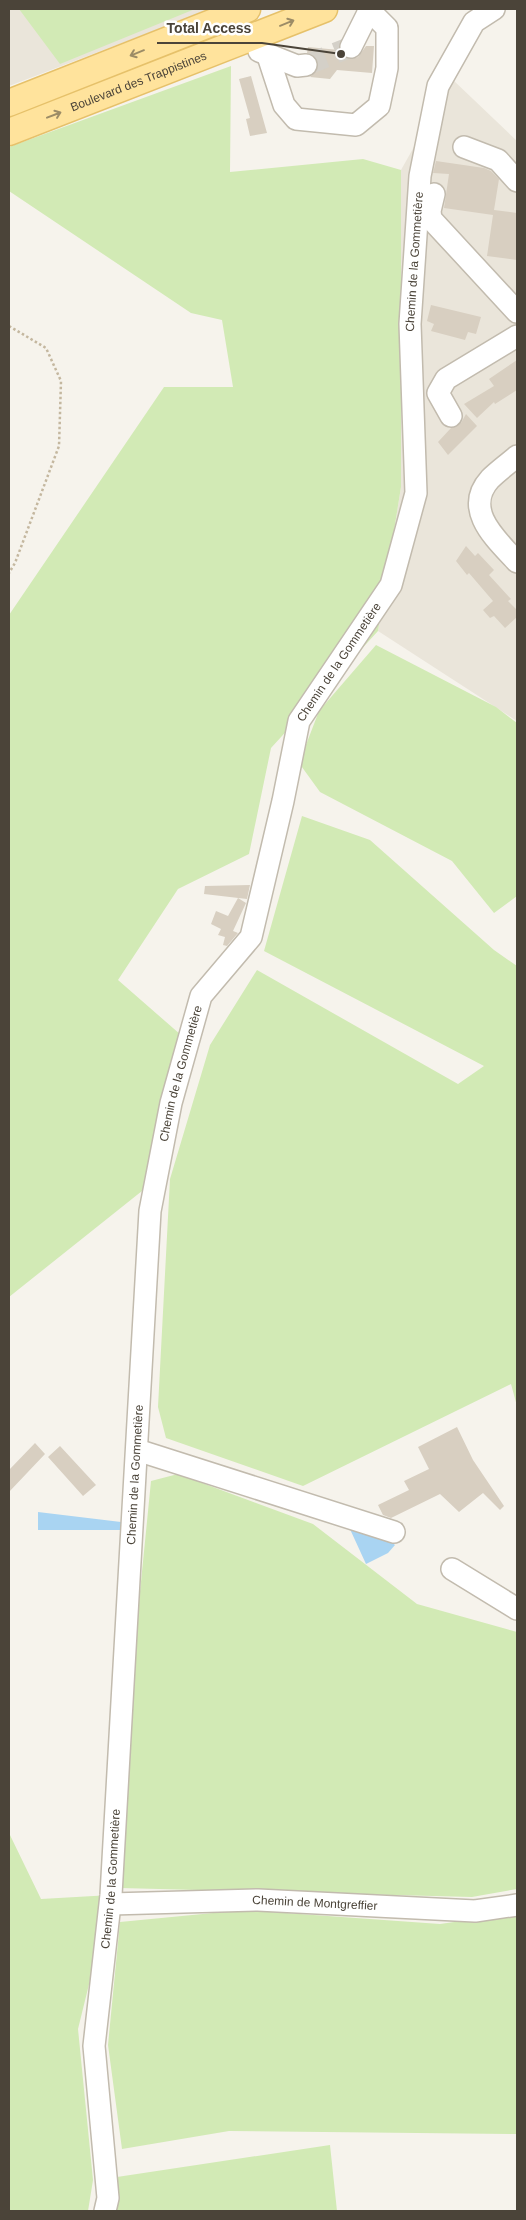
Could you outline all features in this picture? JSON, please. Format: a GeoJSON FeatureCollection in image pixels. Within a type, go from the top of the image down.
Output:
{"type":"FeatureCollection","features":[{"type":"Feature","properties":{"kind":"main road"},"geometry":{"type":"LineString","coordinates":[[9,103],[247,9]]}},
{"type":"Feature","properties":{"kind":"main road","name":"Boulevard des Trappistines"},"geometry":{"type":"LineString","coordinates":[[9,132],[324,9]]}},
{"type":"Feature","properties":{"kind":"street","name":"Chemin de la Gommetière"},"geometry":{"type":"LineString","coordinates":[[105,2211],[108,2198],[94,2046],[111,1904],[150,1211],[171,1103],[202,996],[251,937],[283,801],[299,721],[391,585],[416,494],[410,324],[420,176],[438,86],[474,22],[494,9]]}},
{"type":"Feature","properties":{"kind":"street"},"geometry":{"type":"LineString","coordinates":[[267,52],[284,105],[296,119],[356,125],[379,106],[387,68],[387,28],[368,10],[351,48]]}},
{"type":"Feature","properties":{"kind":"street"},"geometry":{"type":"LineString","coordinates":[[230,46],[267,52],[297,66],[306,65]]}},
{"type":"Feature","properties":{"kind":"street"},"geometry":{"type":"LineString","coordinates":[[464,147],[498,160],[517,181]]}},
{"type":"Feature","properties":{"kind":"street"},"geometry":{"type":"LineString","coordinates":[[434,191],[430,211],[432,220],[517,312]]}},
{"type":"Feature","properties":{"kind":"street"},"geometry":{"type":"LineString","coordinates":[[451,416],[438,393],[446,379],[517,336]]}},
{"type":"Feature","properties":{"kind":"street"},"geometry":{"type":"LineString","coordinates":[[517,456],[490,480],[483,489],[479,506],[483,522],[517,562]]}},
{"type":"Feature","properties":{"kind":"street"},"geometry":{"type":"LineString","coordinates":[[137,1450],[394,1532]]}},
{"type":"Feature","properties":{"kind":"street"},"geometry":{"type":"LineString","coordinates":[[452,1569],[517,1609]]}},
{"type":"Feature","properties":{"kind":"street","name":"Chemin de Montgreffier"},"geometry":{"type":"LineString","coordinates":[[111,1904],[258,1900],[475,1911],[517,1905]]}},
{"type":"Feature","properties":{"kind":"path"},"geometry":{"type":"LineString","coordinates":[[9,326],[46,348],[61,380],[59,446],[15,563],[9,573]]}},
{"type":"Feature","properties":{"kind":"shaded area"},"geometry":{"type":"Polygon","coordinates":[[[9,9],[211,9],[9,86],[9,9]]]}},
{"type":"Feature","properties":{"kind":"shaded area"},"geometry":{"type":"Polygon","coordinates":[[[452,79],[517,141],[517,721],[378,631],[401,487],[401,170],[452,79]]]}},
{"type":"Feature","properties":{"kind":"green space"},"geometry":{"type":"Polygon","coordinates":[[[19,9],[195,9],[60,64],[19,9]]]}},
{"type":"Feature","properties":{"kind":"green space"},"geometry":{"type":"Polygon","coordinates":[[[231,66],[230,172],[363,159],[401,170],[401,487],[378,631],[271,748],[249,854],[178,889],[118,980],[181,1035],[147,1187],[9,1297],[9,615],[164,387],[233,387],[222,320],[191,313],[9,191],[9,147],[231,66]]]}},
{"type":"Feature","properties":{"kind":"green space"},"geometry":{"type":"Polygon","coordinates":[[[376,645],[496,707],[517,723],[517,896],[494,913],[452,861],[320,792],[299,763],[319,711],[376,645]]]}},
{"type":"Feature","properties":{"kind":"green space"},"geometry":{"type":"Polygon","coordinates":[[[302,816],[370,840],[494,950],[517,966],[517,1406],[511,1384],[303,1486],[166,1438],[158,1407],[170,1179],[210,1045],[257,970],[458,1084],[484,1066],[264,951],[302,816]]]}},
{"type":"Feature","properties":{"kind":"green space"},"geometry":{"type":"Polygon","coordinates":[[[178,1474],[313,1524],[417,1604],[517,1632],[517,1889],[472,1897],[120,1888],[138,1612],[151,1481],[178,1474]]]}},
{"type":"Feature","properties":{"kind":"green space"},"geometry":{"type":"Polygon","coordinates":[[[9,1833],[41,1899],[111,1895],[78,2029],[93,2180],[88,2211],[9,2211],[9,1833]]]}},
{"type":"Feature","properties":{"kind":"green space"},"geometry":{"type":"Polygon","coordinates":[[[244,1910],[440,1924],[517,1913],[517,2134],[229,2131],[122,2149],[108,2045],[120,1922],[244,1910]]]}},
{"type":"Feature","properties":{"kind":"green space"},"geometry":{"type":"Polygon","coordinates":[[[330,2145],[337,2211],[112,2211],[117,2177],[330,2145]]]}},
{"type":"Feature","properties":{"kind":"water"},"geometry":{"type":"Polygon","coordinates":[[[38,1512],[121,1522],[121,1530],[38,1530],[38,1512]]]}},
{"type":"Feature","properties":{"kind":"water"},"geometry":{"type":"Polygon","coordinates":[[[349,1527],[379,1532],[395,1545],[388,1553],[366,1564],[349,1527]]]}},
{"type":"Feature","properties":{"kind":"building"},"geometry":{"type":"Polygon","coordinates":[[[366,46],[374,46],[372,73],[337,70],[330,79],[310,77],[317,70],[318,64],[316,57],[307,53],[308,47],[339,50],[345,58],[351,59],[358,57],[366,46]]]}},
{"type":"Feature","properties":{"kind":"building"},"geometry":{"type":"Polygon","coordinates":[[[251,76],[267,133],[250,136],[246,119],[250,118],[239,79],[251,76]]]}},
{"type":"Feature","properties":{"kind":"building"},"geometry":{"type":"Polygon","coordinates":[[[436,161],[484,168],[491,171],[499,179],[494,210],[517,213],[517,260],[487,256],[493,215],[444,208],[449,174],[433,173],[436,161]]]}},
{"type":"Feature","properties":{"kind":"building"},"geometry":{"type":"Polygon","coordinates":[[[431,305],[481,317],[476,334],[468,332],[465,340],[431,331],[434,324],[427,321],[431,305]]]}},
{"type":"Feature","properties":{"kind":"building"},"geometry":{"type":"Polygon","coordinates":[[[517,360],[517,390],[495,404],[494,402],[477,418],[464,404],[494,386],[489,379],[517,360]]]}},
{"type":"Feature","properties":{"kind":"building"},"geometry":{"type":"Polygon","coordinates":[[[466,414],[477,426],[448,455],[438,442],[451,428],[461,423],[466,414]]]}},
{"type":"Feature","properties":{"kind":"building"},"geometry":{"type":"Polygon","coordinates":[[[466,546],[475,556],[478,553],[494,570],[489,575],[511,599],[508,601],[517,610],[517,617],[505,628],[494,616],[490,618],[483,610],[493,601],[456,561],[466,546]]]}},
{"type":"Feature","properties":{"kind":"building"},"geometry":{"type":"Polygon","coordinates":[[[250,885],[247,899],[204,894],[205,886],[250,885]]]}},
{"type":"Feature","properties":{"kind":"building"},"geometry":{"type":"Polygon","coordinates":[[[238,898],[246,903],[233,931],[238,933],[227,946],[223,945],[225,937],[218,935],[221,929],[211,924],[216,911],[228,916],[238,898]]]}},
{"type":"Feature","properties":{"kind":"building"},"geometry":{"type":"Polygon","coordinates":[[[457,1427],[473,1460],[504,1506],[500,1510],[483,1493],[459,1512],[440,1494],[391,1518],[383,1515],[378,1505],[409,1490],[404,1481],[429,1469],[418,1447],[457,1427]]]}},
{"type":"Feature","properties":{"kind":"building"},"geometry":{"type":"Polygon","coordinates":[[[35,1443],[45,1454],[9,1492],[9,1470],[35,1443]]]}},
{"type":"Feature","properties":{"kind":"building"},"geometry":{"type":"Polygon","coordinates":[[[60,1446],[96,1485],[83,1496],[48,1457],[60,1446]]]}},
{"type":"Feature","properties":{"kind":"tunnel"},"geometry":{"type":"LineString","coordinates":[[306,65],[351,47]]}},
{"type":"Feature","properties":{"kind":"place","name":"Total Access"},"geometry":{"type":"Point","coordinates":[341,54]}}]}
